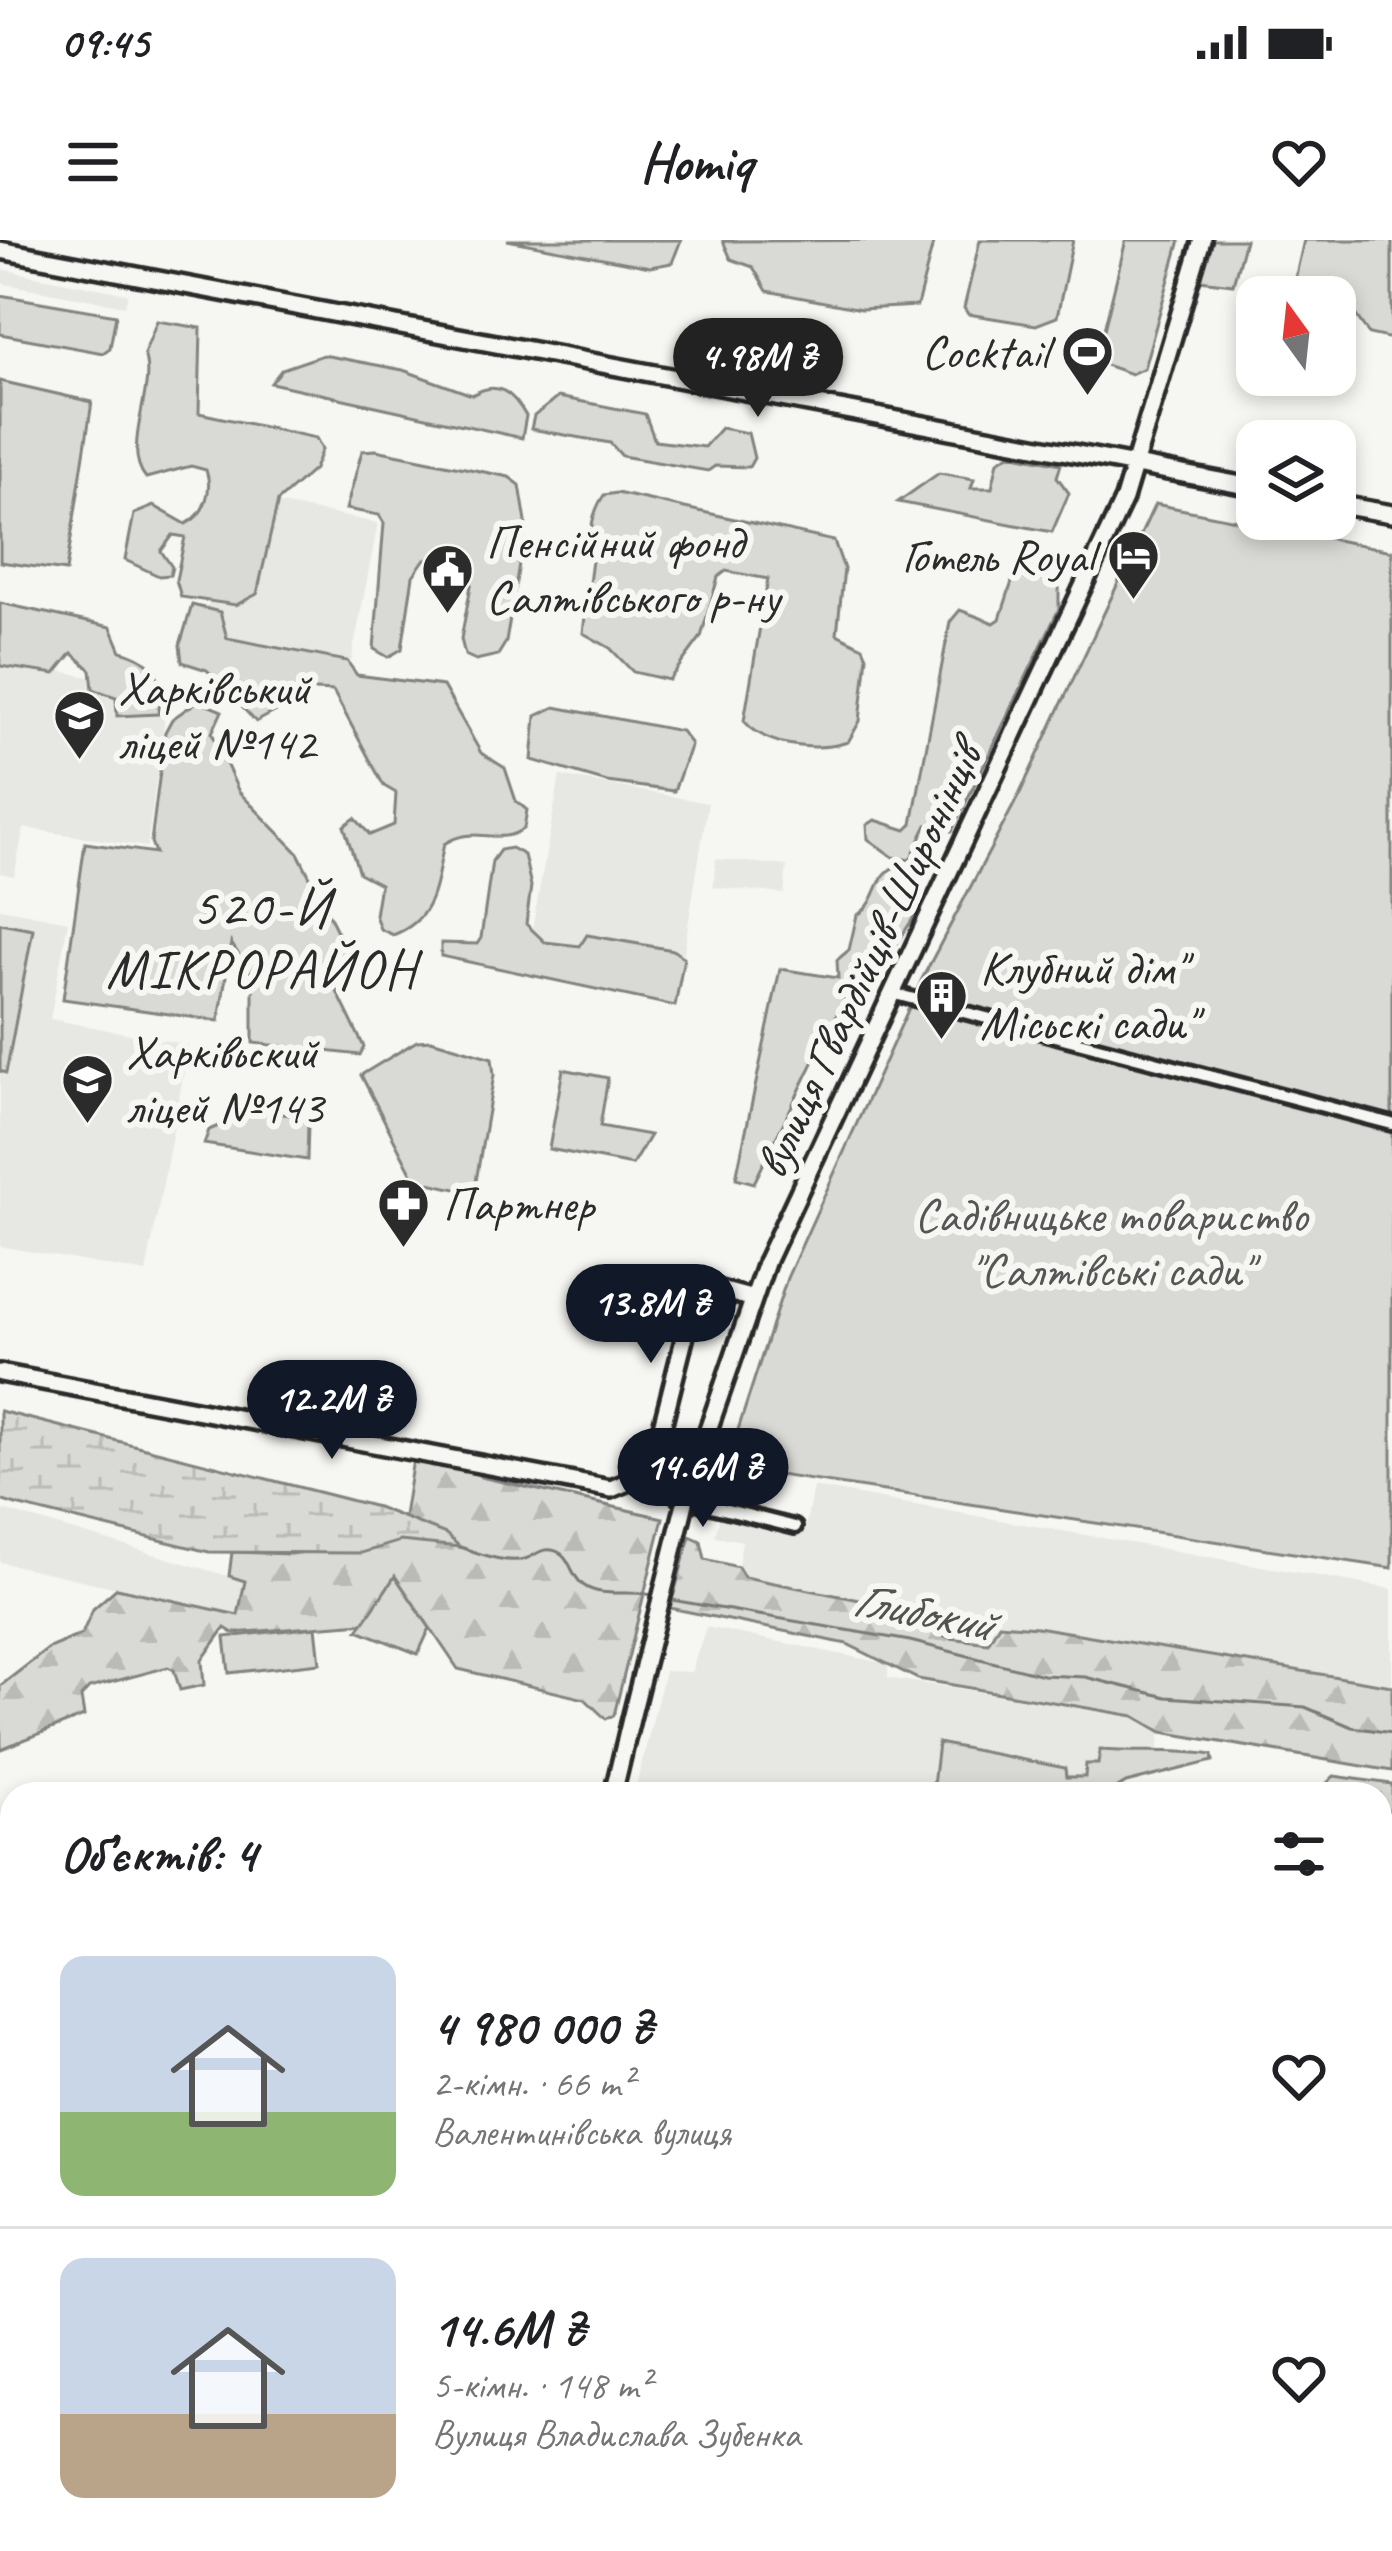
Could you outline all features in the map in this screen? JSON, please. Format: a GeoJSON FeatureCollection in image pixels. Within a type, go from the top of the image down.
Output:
{"type":"FeatureCollection","features":[{"type":"Feature","properties":{"kind":"street","name":"вулиця Гвардійців-Широнінців"},"geometry":{"type":"LineString","coordinates":[[617,1782],[691,1479],[751,1298],[1098,559],[1136,463],[1202,240]]}},
{"type":"Feature","properties":{"kind":"street"},"geometry":{"type":"LineString","coordinates":[[0,250],[1236,484]]}},
{"type":"Feature","properties":{"kind":"street"},"geometry":{"type":"LineString","coordinates":[[1356,508],[1392,514]]}},
{"type":"Feature","properties":{"kind":"street"},"geometry":{"type":"LineString","coordinates":[[895,994],[1392,1124]]}},
{"type":"Feature","properties":{"kind":"street"},"geometry":{"type":"LineString","coordinates":[[0,1373],[597,1490],[623,1485],[645,1470],[657,1449],[698,1284],[751,1298]]}},
{"type":"Feature","properties":{"kind":"street"},"geometry":{"type":"LineString","coordinates":[[645,1470],[679,1498],[795,1527]]}},
{"type":"Feature","properties":{"kind":"shaded area"},"geometry":{"type":"Polygon","coordinates":[[[0,269],[128,294],[125,306],[0,283],[0,269]]]}},
{"type":"Feature","properties":{"kind":"shaded area"},"geometry":{"type":"Polygon","coordinates":[[[230,494],[378,523],[351,662],[203,634],[230,494]]]}},
{"type":"Feature","properties":{"kind":"shaded area","name":"Харківський ліцей №142"},"geometry":{"type":"Polygon","coordinates":[[[0,658],[168,694],[147,847],[24,828],[14,876],[0,873],[0,658]]]}},
{"type":"Feature","properties":{"kind":"shaded area"},"geometry":{"type":"Polygon","coordinates":[[[560,776],[708,803],[675,1006],[524,974],[560,776]]]}},
{"type":"Feature","properties":{"kind":"shaded area"},"geometry":{"type":"Polygon","coordinates":[[[716,859],[787,866],[784,894],[713,887],[716,859]]]}},
{"type":"Feature","properties":{"kind":"shaded area","name":"Харківьский ліцей №143"},"geometry":{"type":"Polygon","coordinates":[[[0,908],[68,921],[50,1019],[189,1045],[146,1273],[0,1246],[0,908]]]}},
{"type":"Feature","properties":{"kind":"shaded area"},"geometry":{"type":"Polygon","coordinates":[[[813,1487],[1392,1589],[1392,1686],[1037,1627],[999,1624],[989,1643],[950,1638],[914,1625],[885,1605],[744,1577],[738,1567],[742,1541],[715,1536],[720,1515],[805,1530],[813,1487]]]}},
{"type":"Feature","properties":{"kind":"shaded area"},"geometry":{"type":"Polygon","coordinates":[[[0,1509],[245,1581],[239,1615],[0,1562],[0,1509]]]}},
{"type":"Feature","properties":{"kind":"shaded area"},"geometry":{"type":"Polygon","coordinates":[[[706,1627],[888,1664],[888,1678],[1135,1716],[1161,1732],[1157,1754],[1101,1750],[1098,1765],[1086,1777],[1065,1777],[1065,1769],[938,1744],[933,1782],[637,1782],[665,1671],[691,1672],[706,1627]]]}},
{"type":"Feature","properties":{"kind":"green space"},"geometry":{"type":"Polygon","coordinates":[[[507,240],[681,240],[672,263],[650,267],[507,240]]]}},
{"type":"Feature","properties":{"kind":"green space"},"geometry":{"type":"Polygon","coordinates":[[[934,240],[917,306],[861,309],[767,291],[753,267],[731,259],[723,241],[934,240]]]}},
{"type":"Feature","properties":{"kind":"green space"},"geometry":{"type":"Polygon","coordinates":[[[980,240],[1073,240],[1057,317],[1036,325],[968,314],[964,308],[980,240]]]}},
{"type":"Feature","properties":{"kind":"green space"},"geometry":{"type":"Polygon","coordinates":[[[1126,240],[1180,240],[1144,368],[1131,374],[1096,362],[1126,240]]]}},
{"type":"Feature","properties":{"kind":"green space"},"geometry":{"type":"Polygon","coordinates":[[[1206,240],[1245,240],[1233,284],[1200,280],[1197,273],[1206,240]]]}},
{"type":"Feature","properties":{"kind":"green space"},"geometry":{"type":"Polygon","coordinates":[[[1304,240],[1392,240],[1392,339],[1369,334],[1356,315],[1356,276],[1296,276],[1304,240]]]}},
{"type":"Feature","properties":{"kind":"green space"},"geometry":{"type":"Polygon","coordinates":[[[0,295],[116,315],[110,348],[103,353],[0,334],[0,295]]]}},
{"type":"Feature","properties":{"kind":"green space"},"geometry":{"type":"Polygon","coordinates":[[[157,321],[201,328],[199,413],[316,438],[322,449],[314,469],[278,501],[257,594],[236,605],[181,597],[176,580],[185,537],[173,535],[161,551],[172,567],[170,575],[159,576],[125,560],[134,514],[154,506],[186,524],[198,515],[208,494],[206,470],[191,466],[146,478],[139,465],[137,435],[147,368],[144,354],[157,321]]]}},
{"type":"Feature","properties":{"kind":"green space"},"geometry":{"type":"Polygon","coordinates":[[[323,355],[403,370],[472,395],[489,388],[504,391],[526,416],[522,438],[271,383],[282,369],[323,355]]]}},
{"type":"Feature","properties":{"kind":"green space"},"geometry":{"type":"Polygon","coordinates":[[[0,381],[92,402],[66,571],[0,562],[0,381]]]}},
{"type":"Feature","properties":{"kind":"green space"},"geometry":{"type":"Polygon","coordinates":[[[558,397],[645,414],[655,441],[704,447],[721,428],[748,433],[754,458],[749,467],[715,466],[708,471],[622,456],[610,443],[531,429],[534,416],[558,397]]]}},
{"type":"Feature","properties":{"kind":"green space"},"geometry":{"type":"Polygon","coordinates":[[[362,451],[509,477],[520,485],[526,522],[506,642],[498,655],[476,660],[465,655],[461,639],[475,564],[445,555],[424,560],[413,576],[402,649],[388,657],[374,649],[384,523],[379,515],[346,509],[362,451]]]}},
{"type":"Feature","properties":{"kind":"green space"},"geometry":{"type":"Polygon","coordinates":[[[1010,454],[1061,464],[1057,477],[1069,493],[1052,532],[898,502],[939,473],[974,479],[971,488],[992,488],[998,461],[1010,454]]]}},
{"type":"Feature","properties":{"kind":"green space"},"geometry":{"type":"Polygon","coordinates":[[[617,493],[834,541],[844,569],[837,634],[863,647],[867,656],[860,721],[848,742],[822,747],[778,742],[744,721],[768,579],[726,571],[718,577],[701,637],[669,680],[633,672],[610,648],[583,633],[592,522],[604,495],[617,493]]]}},
{"type":"Feature","properties":{"kind":"green space","name":"Садівницьке товариство \"Салтівські сади\""},"geometry":{"type":"Polygon","coordinates":[[[1155,504],[1236,520],[1236,540],[1337,540],[1392,551],[1392,1568],[726,1467],[787,1278],[922,979],[1020,793],[1155,504]]]}},
{"type":"Feature","properties":{"kind":"green space"},"geometry":{"type":"Polygon","coordinates":[[[1020,557],[1051,564],[1048,571],[1059,577],[1059,609],[952,831],[927,825],[910,860],[893,857],[868,839],[867,825],[875,820],[906,830],[912,824],[950,622],[960,610],[994,623],[1000,619],[1020,557]]]}},
{"type":"Feature","properties":{"kind":"green space"},"geometry":{"type":"Polygon","coordinates":[[[0,603],[111,627],[121,651],[155,672],[160,690],[158,714],[117,716],[116,697],[93,689],[91,670],[72,653],[55,674],[0,666],[0,603]]]}},
{"type":"Feature","properties":{"kind":"green space"},"geometry":{"type":"Polygon","coordinates":[[[192,605],[220,612],[227,638],[347,661],[357,675],[443,686],[481,753],[505,768],[516,801],[527,810],[524,828],[505,836],[466,835],[444,844],[426,910],[393,935],[380,929],[375,915],[380,884],[359,873],[344,826],[355,818],[370,835],[394,825],[396,793],[384,786],[333,691],[315,690],[256,722],[207,670],[182,662],[180,645],[192,605]]]}},
{"type":"Feature","properties":{"kind":"green space"},"geometry":{"type":"Polygon","coordinates":[[[198,701],[222,711],[212,733],[239,792],[298,853],[350,957],[326,969],[364,1047],[360,1055],[253,1043],[253,977],[231,943],[219,1021],[63,999],[85,843],[155,853],[151,842],[165,732],[172,719],[198,701]]]}},
{"type":"Feature","properties":{"kind":"green space"},"geometry":{"type":"Polygon","coordinates":[[[555,707],[681,731],[691,744],[674,791],[607,782],[532,760],[536,716],[555,707]]]}},
{"type":"Feature","properties":{"kind":"green space"},"geometry":{"type":"Polygon","coordinates":[[[511,848],[524,855],[531,886],[526,924],[545,942],[580,946],[587,935],[673,950],[684,958],[675,1006],[441,956],[441,943],[477,944],[481,938],[492,861],[500,850],[511,848]]]}},
{"type":"Feature","properties":{"kind":"green space"},"geometry":{"type":"Polygon","coordinates":[[[894,867],[912,880],[916,914],[884,963],[865,957],[754,1183],[736,1178],[780,969],[838,978],[837,960],[849,950],[857,915],[894,867]]]}},
{"type":"Feature","properties":{"kind":"green space"},"geometry":{"type":"Polygon","coordinates":[[[0,923],[33,929],[6,1073],[0,1071],[0,923]]]}},
{"type":"Feature","properties":{"kind":"green space"},"geometry":{"type":"Polygon","coordinates":[[[431,1040],[492,1058],[494,1075],[474,1193],[415,1180],[361,1075],[417,1041],[431,1040]]]}},
{"type":"Feature","properties":{"kind":"green space"},"geometry":{"type":"Polygon","coordinates":[[[563,1069],[608,1078],[600,1126],[650,1135],[632,1165],[549,1149],[563,1069]]]}},
{"type":"Feature","properties":{"kind":"green space"},"geometry":{"type":"Polygon","coordinates":[[[254,1111],[292,1115],[308,1124],[307,1160],[204,1144],[209,1130],[254,1111]]]}},
{"type":"Feature","properties":{"kind":"green space"},"geometry":{"type":"Polygon","coordinates":[[[0,1411],[377,1507],[446,1534],[460,1547],[400,1541],[361,1553],[209,1552],[16,1505],[0,1500],[0,1411]]]}},
{"type":"Feature","properties":{"kind":"green space"},"geometry":{"type":"Polygon","coordinates":[[[414,1453],[466,1464],[481,1477],[663,1518],[614,1715],[606,1719],[585,1699],[458,1669],[395,1576],[363,1623],[233,1633],[225,1628],[202,1660],[204,1685],[180,1690],[174,1670],[168,1667],[89,1688],[81,1697],[84,1716],[1,1749],[0,1686],[49,1648],[82,1634],[93,1609],[117,1588],[238,1615],[245,1581],[229,1576],[232,1552],[290,1554],[400,1541],[414,1453]]]}},
{"type":"Feature","properties":{"kind":"green space"},"geometry":{"type":"Polygon","coordinates":[[[690,1536],[701,1541],[705,1559],[738,1567],[744,1577],[885,1605],[915,1625],[950,1638],[988,1643],[999,1624],[1037,1627],[1392,1686],[1392,1771],[1162,1732],[1134,1716],[918,1679],[847,1644],[670,1608],[690,1536]]]}},
{"type":"Feature","properties":{"kind":"green space"},"geometry":{"type":"Polygon","coordinates":[[[395,1576],[430,1628],[418,1654],[358,1630],[395,1576]]]}},
{"type":"Feature","properties":{"kind":"green space"},"geometry":{"type":"Polygon","coordinates":[[[316,1627],[320,1663],[229,1673],[225,1637],[316,1627]]]}},
{"type":"Feature","properties":{"kind":"green space"},"geometry":{"type":"Polygon","coordinates":[[[938,1743],[1065,1768],[1066,1777],[1085,1777],[1086,1764],[1098,1764],[1100,1750],[1197,1753],[1212,1755],[1213,1761],[1130,1782],[933,1782],[938,1743]]]}},
{"type":"Feature","properties":{"kind":"green space"},"geometry":{"type":"Polygon","coordinates":[[[1334,1776],[1378,1782],[1328,1782],[1334,1776]]]}},
{"type":"Feature","properties":{"kind":"waterway","name":"Глибокий"},"geometry":{"type":"LineString","coordinates":[[460,1547],[509,1560],[552,1550],[563,1555],[578,1580],[591,1589],[656,1596]]}},
{"type":"Feature","properties":{"kind":"waterway","name":"Глибокий"},"geometry":{"type":"LineString","coordinates":[[666,1599],[910,1641],[1043,1675],[1085,1677],[1166,1697],[1305,1707],[1352,1727],[1392,1733]]}},
{"type":"Feature","properties":{"kind":"place","name":"Cocktail"},"geometry":{"type":"Point","coordinates":[1087,397]}},
{"type":"Feature","properties":{"kind":"place","name":"Готель Royal"},"geometry":{"type":"Point","coordinates":[1133,601]}},
{"type":"Feature","properties":{"kind":"place","name":"Пенсійний фонд Салтівського р-ну"},"geometry":{"type":"Point","coordinates":[447,615]}},
{"type":"Feature","properties":{"kind":"place","name":"Харківський ліцей №142"},"geometry":{"type":"Point","coordinates":[79,761]}},
{"type":"Feature","properties":{"kind":"place","name":"Клубний дім\" Місьскі сади\""},"geometry":{"type":"Point","coordinates":[941,1041]}},
{"type":"Feature","properties":{"kind":"place","name":"Харківьский ліцей №143"},"geometry":{"type":"Point","coordinates":[87,1125]}},
{"type":"Feature","properties":{"kind":"place","name":"Партнер"},"geometry":{"type":"Point","coordinates":[404,1249]}},
{"type":"Feature","properties":{"kind":"district","name":"520-Й МІКРОРАЙОН"},"geometry":{"type":"Point","coordinates":[262,937]}}]}
